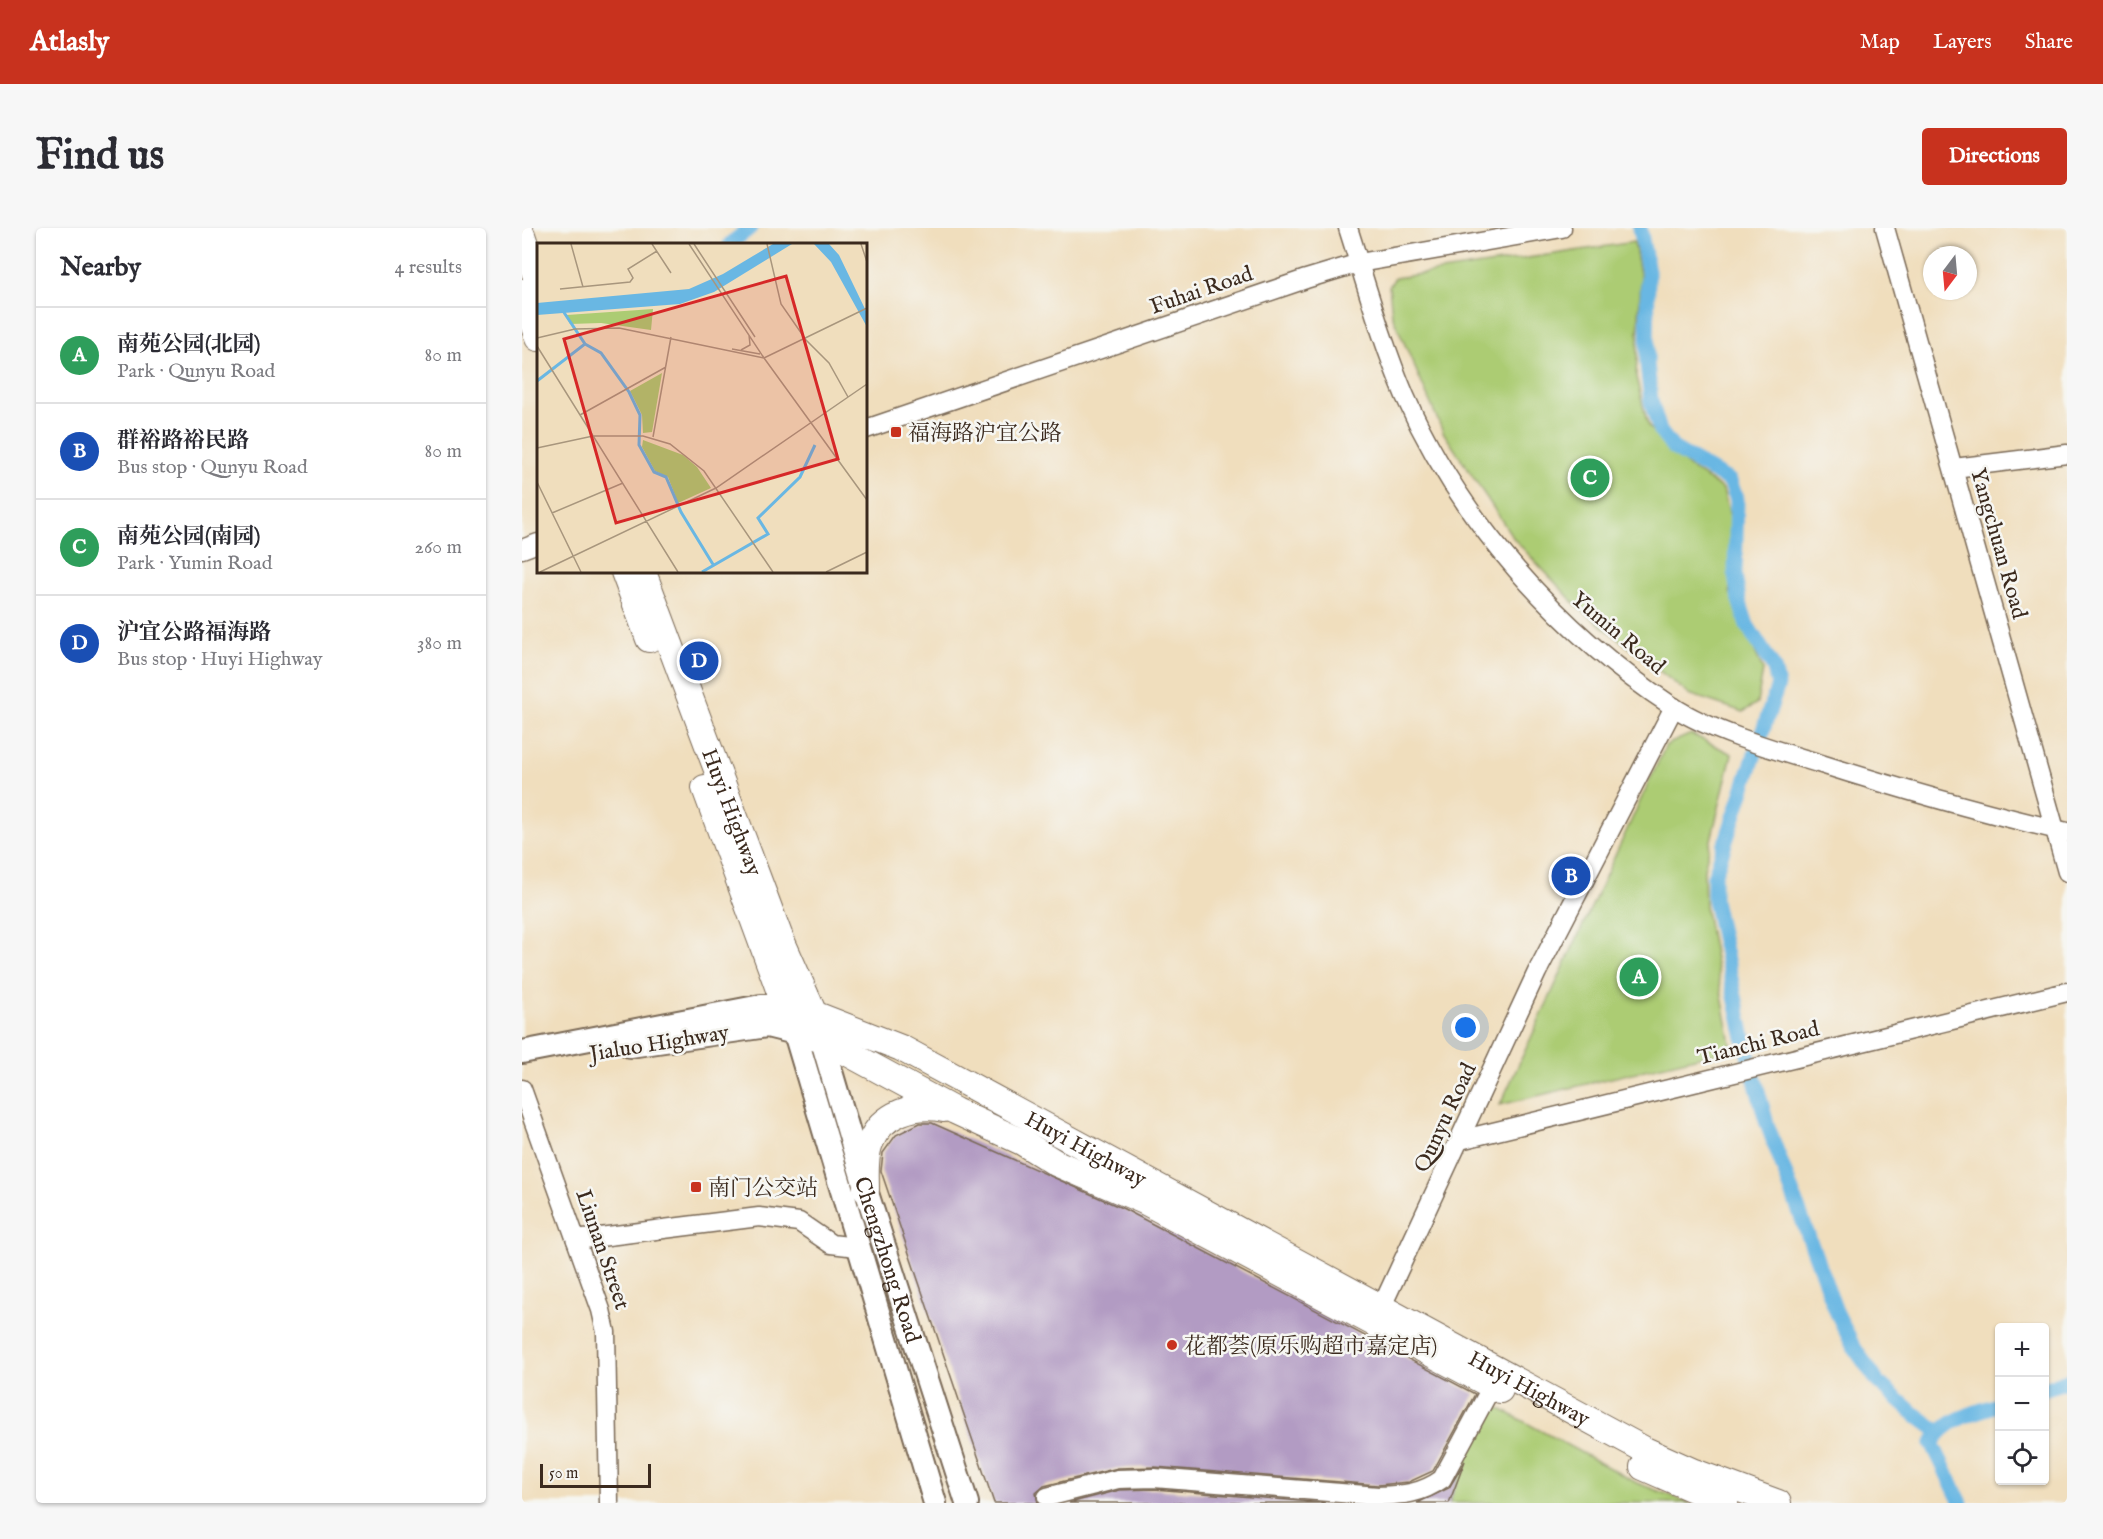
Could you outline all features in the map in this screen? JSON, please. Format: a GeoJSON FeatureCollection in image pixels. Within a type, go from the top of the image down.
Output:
{"type":"FeatureCollection","features":[{"type":"Feature","properties":{"kind":"highway"},"geometry":{"type":"LineString","coordinates":[[522,235],[537,280]]}},
{"type":"Feature","properties":{"kind":"highway"},"geometry":{"type":"LineString","coordinates":[[522,292],[537,335]]}},
{"type":"Feature","properties":{"kind":"highway","name":"Huyi Highway"},"geometry":{"type":"LineString","coordinates":[[624,573],[795,1033],[822,1039],[955,1111],[1022,1142],[1056,1163],[1144,1201],[1378,1314],[1646,1450],[1694,1472],[1778,1503]]}},
{"type":"Feature","properties":{"kind":"highway","name":"Huyi Highway"},"geometry":{"type":"LineString","coordinates":[[643,573],[779,935],[814,1014],[901,1048],[1378,1314],[1492,1386],[1618,1455],[1679,1485],[1725,1503]]}},
{"type":"Feature","properties":{"kind":"highway"},"geometry":{"type":"LineString","coordinates":[[867,1191],[866,1156],[870,1142],[881,1126],[897,1114],[912,1107],[926,1105],[955,1111]]}},
{"type":"Feature","properties":{"kind":"main road"},"geometry":{"type":"LineString","coordinates":[[522,1052],[761,1006],[785,1006],[814,1014]]}},
{"type":"Feature","properties":{"kind":"main road","name":"Chengzhong Road"},"geometry":{"type":"LineString","coordinates":[[814,1014],[867,1191],[967,1503]]}},
{"type":"Feature","properties":{"kind":"main road","name":"Jialuo Highway"},"geometry":{"type":"LineString","coordinates":[[522,1064],[721,1031],[767,1026],[795,1033]]}},
{"type":"Feature","properties":{"kind":"main road","name":"Chengzhong Road"},"geometry":{"type":"LineString","coordinates":[[795,1033],[935,1503]]}},
{"type":"Feature","properties":{"kind":"street","name":"Yumin Road"},"geometry":{"type":"LineString","coordinates":[[1348,228],[1405,395],[1447,478],[1506,558],[1574,631],[1674,707],[1735,735],[1891,786],[2061,831]]}},
{"type":"Feature","properties":{"kind":"street","name":"Fuhai Road"},"geometry":{"type":"LineString","coordinates":[[867,429],[1359,263],[1562,228]]}},
{"type":"Feature","properties":{"kind":"street","name":"Yangchuan Road"},"geometry":{"type":"LineString","coordinates":[[1885,228],[2061,831],[2067,872]]}},
{"type":"Feature","properties":{"kind":"street"},"geometry":{"type":"LineString","coordinates":[[1954,468],[2067,454]]}},
{"type":"Feature","properties":{"kind":"street"},"geometry":{"type":"LineString","coordinates":[[522,549],[537,543]]}},
{"type":"Feature","properties":{"kind":"street","name":"Qunyu Road"},"geometry":{"type":"LineString","coordinates":[[1378,1314],[1537,972],[1674,707]]}},
{"type":"Feature","properties":{"kind":"street","name":"Tianchi Road"},"geometry":{"type":"LineString","coordinates":[[1460,1140],[2067,992]]}},
{"type":"Feature","properties":{"kind":"street","name":"Liunan Street"},"geometry":{"type":"LineString","coordinates":[[522,1089],[606,1332],[609,1503]]}},
{"type":"Feature","properties":{"kind":"street"},"geometry":{"type":"LineString","coordinates":[[576,1240],[759,1217],[799,1222],[831,1244],[857,1247]]}},
{"type":"Feature","properties":{"kind":"street"},"geometry":{"type":"LineString","coordinates":[[1047,1497],[1118,1479],[1154,1478],[1378,1496],[1410,1494],[1428,1489],[1442,1479],[1492,1386]]}},
{"type":"Feature","properties":{"kind":"green space"},"geometry":{"type":"Polygon","coordinates":[[[1634,242],[1641,278],[1636,377],[1648,426],[1689,467],[1723,489],[1731,520],[1730,592],[1763,670],[1757,703],[1743,712],[1689,694],[1580,609],[1514,539],[1443,432],[1392,315],[1389,286],[1395,278],[1634,242]]]}},
{"type":"Feature","properties":{"kind":"green space"},"geometry":{"type":"Polygon","coordinates":[[[1691,734],[1732,754],[1704,869],[1705,906],[1732,1049],[1500,1105],[1666,745],[1691,734]]]}},
{"type":"Feature","properties":{"kind":"green space"},"geometry":{"type":"Polygon","coordinates":[[[1486,1401],[1637,1483],[1691,1503],[1449,1503],[1486,1401]]]}},
{"type":"Feature","properties":{"kind":"building","name":"花都荟(原乐购超市嘉定店)"},"geometry":{"type":"Polygon","coordinates":[[[920,1123],[932,1123],[1124,1209],[1475,1394],[1433,1471],[1409,1482],[1378,1485],[1155,1467],[1118,1468],[1044,1486],[1036,1493],[1038,1503],[994,1503],[881,1171],[883,1153],[896,1135],[920,1123]]]}},
{"type":"Feature","properties":{"kind":"building"},"geometry":{"type":"Polygon","coordinates":[[[1465,1461],[1449,1503],[1417,1503],[1449,1488],[1465,1461]]]}},
{"type":"Feature","properties":{"kind":"building"},"geometry":{"type":"Polygon","coordinates":[[[1154,1489],[1325,1503],[1069,1503],[1120,1490],[1154,1489]]]}},
{"type":"Feature","properties":{"kind":"waterway"},"geometry":{"type":"LineString","coordinates":[[731,243],[750,228]]}},
{"type":"Feature","properties":{"kind":"waterway"},"geometry":{"type":"LineString","coordinates":[[1640,228],[1648,271],[1647,363],[1651,401],[1660,431],[1673,448],[1730,481],[1737,500],[1735,575],[1739,600],[1747,625],[1774,668],[1778,685],[1714,877],[1714,900],[1746,1047],[1767,1124],[1836,1311],[1853,1346],[1878,1382],[1939,1432]]}},
{"type":"Feature","properties":{"kind":"waterway"},"geometry":{"type":"LineString","coordinates":[[2049,1387],[2067,1381]]}},
{"type":"Feature","properties":{"kind":"waterway"},"geometry":{"type":"LineString","coordinates":[[1961,1503],[1932,1443],[1953,1422],[1995,1406]]}},
{"type":"Feature","properties":{"kind":"place","name":"福海路沪宜公路"},"geometry":{"type":"Point","coordinates":[896,432]}},
{"type":"Feature","properties":{"kind":"place","name":"南苑公园(南园)"},"geometry":{"type":"Point","coordinates":[1590,478]}},
{"type":"Feature","properties":{"kind":"place","name":"沪宜公路福海路"},"geometry":{"type":"Point","coordinates":[699,661]}},
{"type":"Feature","properties":{"kind":"place","name":"群裕路裕民路"},"geometry":{"type":"Point","coordinates":[1571,876]}},
{"type":"Feature","properties":{"kind":"place","name":"南苑公园(北园)"},"geometry":{"type":"Point","coordinates":[1639,977]}},
{"type":"Feature","properties":{"kind":"place","name":"南门公交站"},"geometry":{"type":"Point","coordinates":[696,1187]}},
{"type":"Feature","properties":{"kind":"place","name":"花都荟(原乐购超市嘉定店)"},"geometry":{"type":"Point","coordinates":[1172,1345]}}]}
